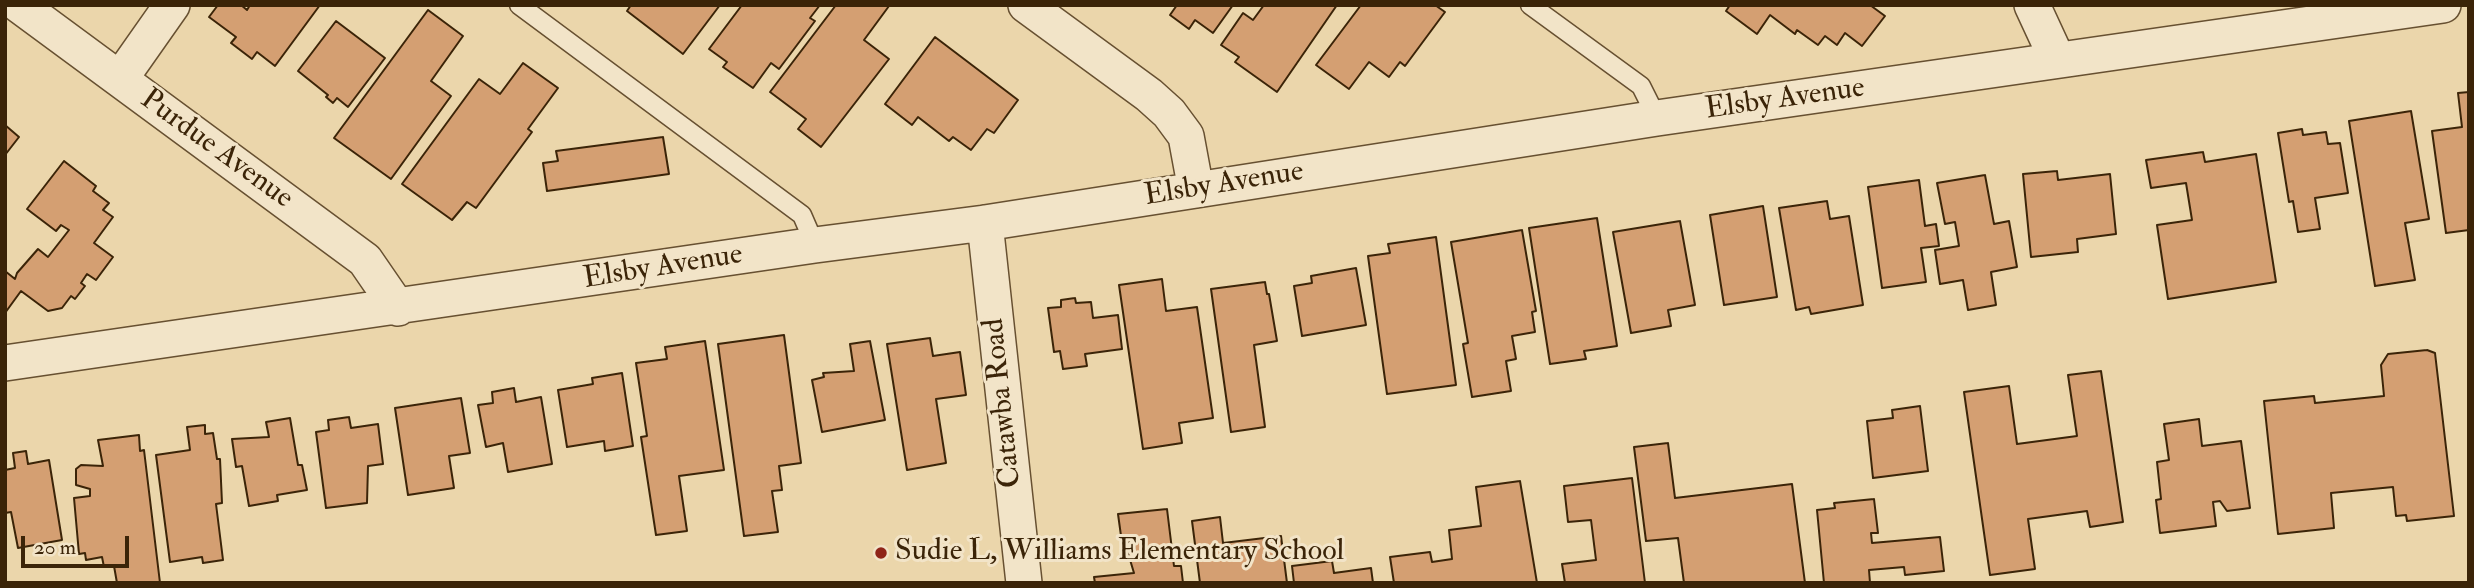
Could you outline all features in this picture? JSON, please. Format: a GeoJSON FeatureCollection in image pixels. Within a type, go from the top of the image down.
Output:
{"type":"FeatureCollection","features":[{"type":"Feature","properties":{"kind":"street","name":"Purdue Avenue"},"geometry":{"type":"LineString","coordinates":[[19,5],[365,260],[398,308]]}},
{"type":"Feature","properties":{"kind":"street"},"geometry":{"type":"LineString","coordinates":[[120,79],[172,5]]}},
{"type":"Feature","properties":{"kind":"street"},"geometry":{"type":"LineString","coordinates":[[1026,5],[1149,95],[1169,113],[1186,136],[1196,190]]}},
{"type":"Feature","properties":{"kind":"street"},"geometry":{"type":"LineString","coordinates":[[2032,5],[2057,59]]}},
{"type":"Feature","properties":{"kind":"street","name":"Elsby Avenue"},"geometry":{"type":"LineString","coordinates":[[5,363],[398,308],[815,245],[985,223],[1657,118],[2443,5]]}},
{"type":"Feature","properties":{"kind":"street","name":"Catawba Road"},"geometry":{"type":"LineString","coordinates":[[985,223],[1024,583]]}},
{"type":"Feature","properties":{"kind":"lane"},"geometry":{"type":"LineString","coordinates":[[519,5],[802,215],[815,245]]}},
{"type":"Feature","properties":{"kind":"lane"},"geometry":{"type":"LineString","coordinates":[[1530,5],[1641,86],[1657,118]]}},
{"type":"Feature","properties":{"kind":"building"},"geometry":{"type":"Polygon","coordinates":[[[218,5],[241,5],[247,10],[250,5],[320,5],[275,66],[257,52],[252,59],[231,43],[236,37],[209,17],[218,5]]]}},
{"type":"Feature","properties":{"kind":"building"},"geometry":{"type":"Polygon","coordinates":[[[631,5],[720,5],[683,54],[627,11],[631,5]]]}},
{"type":"Feature","properties":{"kind":"building"},"geometry":{"type":"Polygon","coordinates":[[[742,5],[820,5],[810,18],[815,21],[779,69],[771,63],[753,88],[723,67],[727,62],[709,49],[742,5]]]}},
{"type":"Feature","properties":{"kind":"building"},"geometry":{"type":"Polygon","coordinates":[[[836,5],[889,6],[864,40],[889,59],[821,147],[798,129],[806,119],[770,92],[836,5]]]}},
{"type":"Feature","properties":{"kind":"building"},"geometry":{"type":"Polygon","coordinates":[[[1177,5],[1233,5],[1213,33],[1195,20],[1189,29],[1170,15],[1177,5]]]}},
{"type":"Feature","properties":{"kind":"building"},"geometry":{"type":"Polygon","coordinates":[[[1264,5],[1337,5],[1277,92],[1235,62],[1239,57],[1221,45],[1243,13],[1253,20],[1264,5]]]}},
{"type":"Feature","properties":{"kind":"building"},"geometry":{"type":"Polygon","coordinates":[[[1361,5],[1435,5],[1445,12],[1405,66],[1400,62],[1389,77],[1369,62],[1349,89],[1316,65],[1361,5]]]}},
{"type":"Feature","properties":{"kind":"building"},"geometry":{"type":"Polygon","coordinates":[[[1730,5],[1870,5],[1885,16],[1862,46],[1845,33],[1837,45],[1825,36],[1818,45],[1797,30],[1795,34],[1770,15],[1757,34],[1726,11],[1730,5]]]}},
{"type":"Feature","properties":{"kind":"building"},"geometry":{"type":"Polygon","coordinates":[[[428,10],[463,36],[431,81],[451,96],[391,179],[334,138],[428,10]]]}},
{"type":"Feature","properties":{"kind":"building"},"geometry":{"type":"Polygon","coordinates":[[[336,21],[385,58],[348,107],[337,98],[333,103],[326,97],[328,95],[298,71],[336,21]]]}},
{"type":"Feature","properties":{"kind":"building"},"geometry":{"type":"Polygon","coordinates":[[[935,37],[1018,100],[994,133],[987,129],[971,150],[953,137],[949,141],[918,117],[912,125],[885,104],[935,37]]]}},
{"type":"Feature","properties":{"kind":"building"},"geometry":{"type":"Polygon","coordinates":[[[523,63],[558,88],[528,129],[532,132],[476,208],[467,202],[452,220],[402,184],[479,79],[500,94],[523,63]]]}},
{"type":"Feature","properties":{"kind":"building"},"geometry":{"type":"Polygon","coordinates":[[[2469,92],[2469,230],[2446,233],[2432,131],[2462,127],[2458,93],[2469,92]]]}},
{"type":"Feature","properties":{"kind":"building"},"geometry":{"type":"Polygon","coordinates":[[[2411,111],[2429,219],[2405,223],[2415,280],[2375,286],[2349,121],[2411,111]]]}},
{"type":"Feature","properties":{"kind":"building"},"geometry":{"type":"Polygon","coordinates":[[[5,125],[19,137],[5,155],[5,125]]]}},
{"type":"Feature","properties":{"kind":"building"},"geometry":{"type":"Polygon","coordinates":[[[2302,129],[2303,135],[2326,132],[2328,144],[2340,143],[2348,193],[2315,198],[2320,229],[2298,232],[2293,201],[2289,202],[2278,133],[2302,129]]]}},
{"type":"Feature","properties":{"kind":"building"},"geometry":{"type":"Polygon","coordinates":[[[663,137],[669,174],[547,191],[543,163],[558,161],[556,151],[663,137]]]}},
{"type":"Feature","properties":{"kind":"building"},"geometry":{"type":"Polygon","coordinates":[[[2203,152],[2205,162],[2256,154],[2276,282],[2168,299],[2157,225],[2192,220],[2186,183],[2151,188],[2146,160],[2203,152]]]}},
{"type":"Feature","properties":{"kind":"building"},"geometry":{"type":"Polygon","coordinates":[[[64,161],[96,186],[93,191],[109,203],[103,210],[113,217],[94,243],[113,257],[96,280],[87,274],[81,283],[85,286],[75,299],[71,296],[62,308],[48,311],[21,291],[5,313],[5,271],[15,279],[38,249],[48,257],[69,230],[61,225],[56,231],[27,209],[64,161]]]}},
{"type":"Feature","properties":{"kind":"building"},"geometry":{"type":"Polygon","coordinates":[[[2057,171],[2058,180],[2110,174],[2116,234],[2077,239],[2078,252],[2031,257],[2023,174],[2057,171]]]}},
{"type":"Feature","properties":{"kind":"building"},"geometry":{"type":"Polygon","coordinates":[[[1985,175],[1994,224],[2009,221],[2017,267],[1991,272],[1996,305],[1968,310],[1963,280],[1940,284],[1935,250],[1959,246],[1955,222],[1945,224],[1937,183],[1985,175]]]}},
{"type":"Feature","properties":{"kind":"building"},"geometry":{"type":"Polygon","coordinates":[[[1919,180],[1925,226],[1936,224],[1939,246],[1921,248],[1926,282],[1882,288],[1868,187],[1919,180]]]}},
{"type":"Feature","properties":{"kind":"building"},"geometry":{"type":"Polygon","coordinates":[[[1827,201],[1830,219],[1849,216],[1863,305],[1811,314],[1809,307],[1796,310],[1779,208],[1827,201]]]}},
{"type":"Feature","properties":{"kind":"building"},"geometry":{"type":"Polygon","coordinates":[[[1763,206],[1777,297],[1724,305],[1710,215],[1763,206]]]}},
{"type":"Feature","properties":{"kind":"building"},"geometry":{"type":"Polygon","coordinates":[[[1597,218],[1617,346],[1584,351],[1586,359],[1550,364],[1529,228],[1597,218]]]}},
{"type":"Feature","properties":{"kind":"building"},"geometry":{"type":"Polygon","coordinates":[[[1680,221],[1695,305],[1668,310],[1671,326],[1631,333],[1613,232],[1680,221]]]}},
{"type":"Feature","properties":{"kind":"building"},"geometry":{"type":"Polygon","coordinates":[[[1522,230],[1536,311],[1532,312],[1535,332],[1512,336],[1516,359],[1506,361],[1511,391],[1472,397],[1463,344],[1468,343],[1451,242],[1522,230]]]}},
{"type":"Feature","properties":{"kind":"building"},"geometry":{"type":"Polygon","coordinates":[[[1436,237],[1456,385],[1387,394],[1368,256],[1390,253],[1388,244],[1436,237]]]}},
{"type":"Feature","properties":{"kind":"building"},"geometry":{"type":"Polygon","coordinates":[[[1356,268],[1366,325],[1302,336],[1294,286],[1312,283],[1311,276],[1356,268]]]}},
{"type":"Feature","properties":{"kind":"building"},"geometry":{"type":"Polygon","coordinates":[[[1162,279],[1166,311],[1197,307],[1213,418],[1179,423],[1182,443],[1143,449],[1119,285],[1162,279]]]}},
{"type":"Feature","properties":{"kind":"building"},"geometry":{"type":"Polygon","coordinates":[[[1265,282],[1277,341],[1254,345],[1265,427],[1231,432],[1211,289],[1265,282]]]}},
{"type":"Feature","properties":{"kind":"building"},"geometry":{"type":"Polygon","coordinates":[[[1075,298],[1076,303],[1091,302],[1093,318],[1118,315],[1122,349],[1085,354],[1087,366],[1063,369],[1060,351],[1054,352],[1048,308],[1061,307],[1061,300],[1075,298]]]}},
{"type":"Feature","properties":{"kind":"building"},"geometry":{"type":"Polygon","coordinates":[[[784,335],[801,463],[779,466],[782,490],[772,491],[778,532],[744,536],[718,344],[784,335]]]}},
{"type":"Feature","properties":{"kind":"building"},"geometry":{"type":"Polygon","coordinates":[[[930,338],[933,356],[960,352],[966,395],[936,399],[946,463],[907,470],[887,344],[930,338]]]}},
{"type":"Feature","properties":{"kind":"building"},"geometry":{"type":"Polygon","coordinates":[[[705,341],[724,470],[679,476],[687,531],[656,535],[641,437],[647,436],[636,363],[667,359],[665,347],[705,341]]]}},
{"type":"Feature","properties":{"kind":"building"},"geometry":{"type":"Polygon","coordinates":[[[870,341],[885,420],[822,432],[812,380],[824,377],[823,373],[854,371],[850,344],[870,341]]]}},
{"type":"Feature","properties":{"kind":"building"},"geometry":{"type":"Polygon","coordinates":[[[2427,350],[2435,353],[2454,516],[2407,521],[2406,515],[2396,516],[2393,487],[2331,493],[2334,528],[2278,534],[2264,401],[2314,396],[2315,403],[2384,396],[2381,365],[2388,354],[2427,350]]]}},
{"type":"Feature","properties":{"kind":"building"},"geometry":{"type":"Polygon","coordinates":[[[2101,371],[2123,522],[2090,527],[2087,511],[2028,519],[2035,569],[1990,575],[1964,392],[2009,386],[2017,444],[2077,436],[2068,375],[2101,371]]]}},
{"type":"Feature","properties":{"kind":"building"},"geometry":{"type":"Polygon","coordinates":[[[622,373],[633,446],[605,451],[604,441],[567,447],[558,390],[593,384],[592,378],[622,373]]]}},
{"type":"Feature","properties":{"kind":"building"},"geometry":{"type":"Polygon","coordinates":[[[514,388],[516,402],[541,397],[552,464],[508,472],[503,443],[486,447],[478,405],[493,403],[492,392],[514,388]]]}},
{"type":"Feature","properties":{"kind":"building"},"geometry":{"type":"Polygon","coordinates":[[[461,398],[470,453],[449,456],[454,488],[408,495],[395,408],[461,398]]]}},
{"type":"Feature","properties":{"kind":"building"},"geometry":{"type":"Polygon","coordinates":[[[1920,406],[1928,471],[1873,478],[1867,421],[1893,418],[1892,410],[1920,406]]]}},
{"type":"Feature","properties":{"kind":"building"},"geometry":{"type":"Polygon","coordinates":[[[349,417],[351,428],[378,424],[383,464],[368,466],[367,503],[326,508],[316,432],[329,430],[328,420],[349,417]]]}},
{"type":"Feature","properties":{"kind":"building"},"geometry":{"type":"Polygon","coordinates":[[[290,418],[298,465],[302,465],[307,490],[277,495],[278,501],[249,506],[242,466],[236,467],[232,439],[269,437],[266,422],[290,418]]]}},
{"type":"Feature","properties":{"kind":"building"},"geometry":{"type":"Polygon","coordinates":[[[2199,419],[2202,446],[2241,441],[2250,508],[2227,511],[2220,501],[2213,502],[2216,526],[2160,533],[2156,500],[2161,499],[2157,462],[2169,460],[2164,424],[2199,419]]]}},
{"type":"Feature","properties":{"kind":"building"},"geometry":{"type":"Polygon","coordinates":[[[205,425],[205,434],[213,433],[217,459],[220,459],[222,503],[216,504],[223,560],[203,563],[202,557],[170,562],[156,455],[190,450],[187,427],[205,425]]]}},
{"type":"Feature","properties":{"kind":"building"},"geometry":{"type":"Polygon","coordinates":[[[139,435],[140,451],[144,450],[160,583],[117,583],[114,566],[104,567],[102,557],[86,560],[85,553],[79,554],[74,498],[90,496],[90,489],[76,485],[76,469],[81,465],[103,466],[98,440],[139,435]]]}},
{"type":"Feature","properties":{"kind":"building"},"geometry":{"type":"Polygon","coordinates":[[[1668,443],[1675,498],[1792,484],[1805,583],[1684,583],[1678,538],[1646,541],[1634,447],[1668,443]]]}},
{"type":"Feature","properties":{"kind":"building"},"geometry":{"type":"Polygon","coordinates":[[[26,451],[28,464],[49,460],[62,540],[18,548],[11,512],[5,513],[5,470],[15,468],[13,453],[26,451]]]}},
{"type":"Feature","properties":{"kind":"building"},"geometry":{"type":"Polygon","coordinates":[[[1632,478],[1645,583],[1565,583],[1562,564],[1596,560],[1591,520],[1568,522],[1564,486],[1632,478]]]}},
{"type":"Feature","properties":{"kind":"building"},"geometry":{"type":"Polygon","coordinates":[[[1520,481],[1537,583],[1394,583],[1390,557],[1430,552],[1432,562],[1452,559],[1449,530],[1481,526],[1476,487],[1520,481]]]}},
{"type":"Feature","properties":{"kind":"building"},"geometry":{"type":"Polygon","coordinates":[[[1874,499],[1878,533],[1871,533],[1872,543],[1940,537],[1944,571],[1905,575],[1904,567],[1869,570],[1870,583],[1824,583],[1817,510],[1835,508],[1834,503],[1874,499]]]}},
{"type":"Feature","properties":{"kind":"building"},"geometry":{"type":"Polygon","coordinates":[[[1167,509],[1174,566],[1181,566],[1183,583],[1095,583],[1094,577],[1134,573],[1128,553],[1135,552],[1134,542],[1122,543],[1118,514],[1167,509]]]}},
{"type":"Feature","properties":{"kind":"building"},"geometry":{"type":"Polygon","coordinates":[[[1220,517],[1223,543],[1281,536],[1287,583],[1200,583],[1192,521],[1220,517]]]}},
{"type":"Feature","properties":{"kind":"building"},"geometry":{"type":"Polygon","coordinates":[[[1332,561],[1334,573],[1371,568],[1373,583],[1294,583],[1292,566],[1332,561]]]}},
{"type":"Feature","properties":{"kind":"place","name":"Sudie L, Williams Elementary School"},"geometry":{"type":"Point","coordinates":[881,553]}}]}
